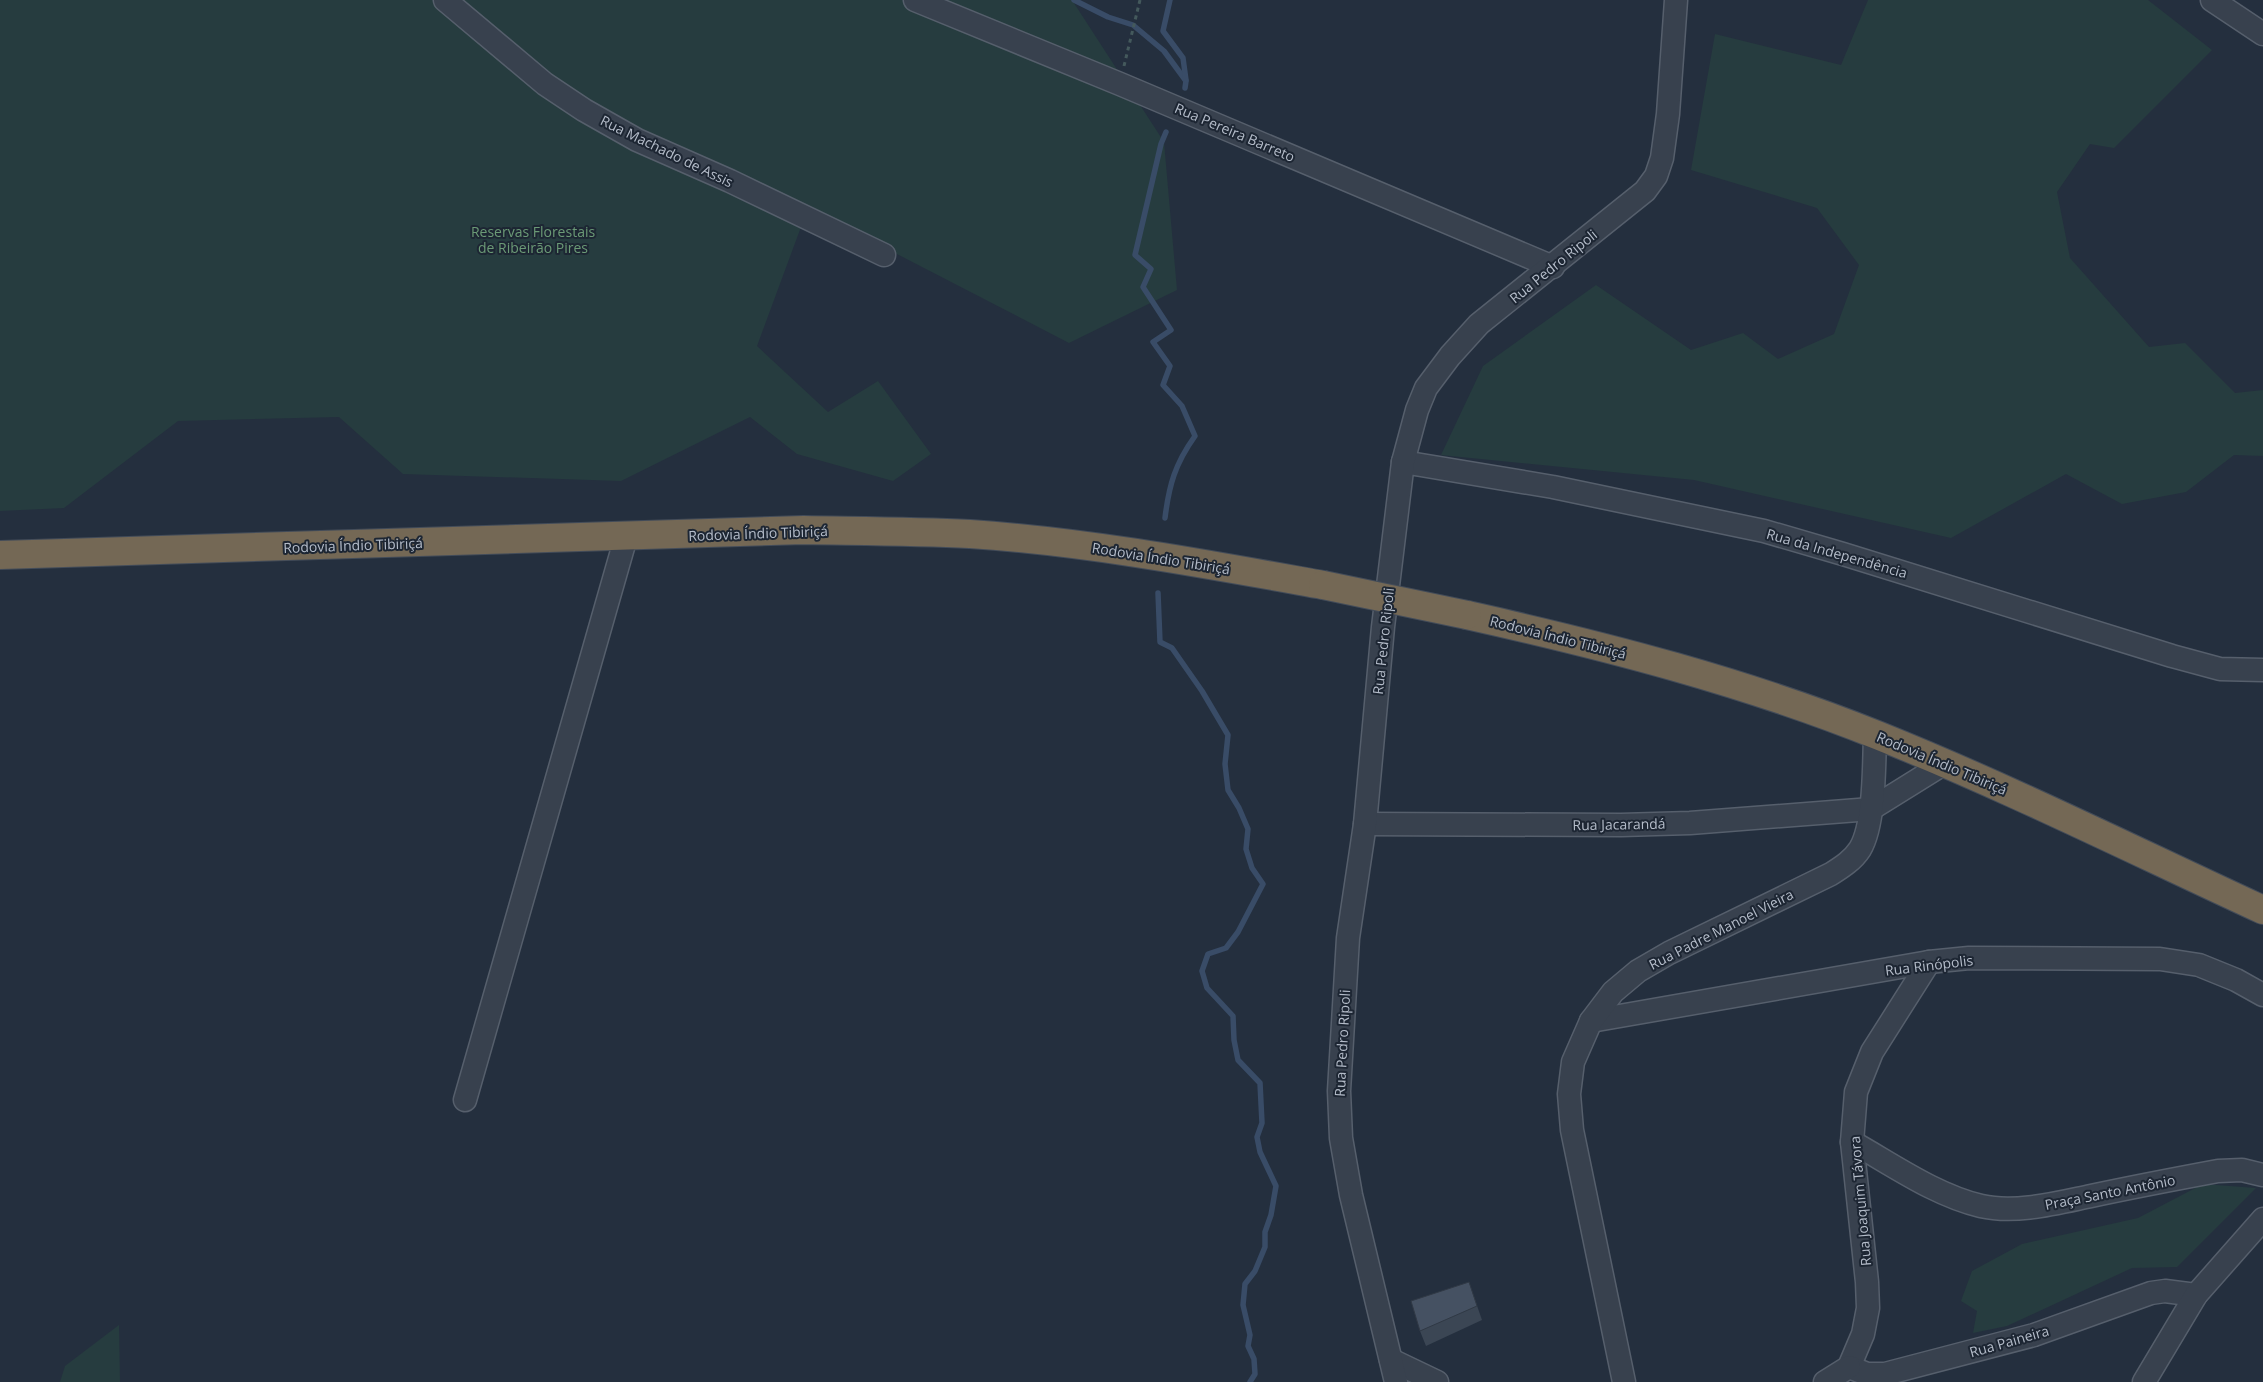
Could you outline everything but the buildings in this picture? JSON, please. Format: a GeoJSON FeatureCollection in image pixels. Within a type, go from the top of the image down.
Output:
{"type":"FeatureCollection","features":[{"type":"Feature","properties":{"kind":"highway","name":"Rodovia Índio Tibiriçá"},"geometry":{"type":"LineString","coordinates":[[0,555],[804,530],[971,534],[1063,543],[1170,558],[1323,585],[1467,614],[1575,639],[1751,690],[1875,734],[1945,763],[2052,809],[2263,910]]}},
{"type":"Feature","properties":{"kind":"street","name":"Rua Machado de Assis"},"geometry":{"type":"LineString","coordinates":[[445,0],[545,84],[584,110],[638,140],[730,181],[884,255]]}},
{"type":"Feature","properties":{"kind":"street","name":"Rua Pereira Barreto"},"geometry":{"type":"LineString","coordinates":[[915,0],[1138,91],[1553,267]]}},
{"type":"Feature","properties":{"kind":"street","name":"Rua Pedro Ripoli"},"geometry":{"type":"LineString","coordinates":[[1396,1382],[1351,1195],[1342,1138],[1339,1091],[1348,938],[1365,824],[1383,627],[1403,462],[1423,395],[1450,356],[1479,324],[1553,267],[1645,191],[1656,176],[1662,158],[1668,114],[1676,0]]}},
{"type":"Feature","properties":{"kind":"street"},"geometry":{"type":"LineString","coordinates":[[2212,0],[2263,34]]}},
{"type":"Feature","properties":{"kind":"street","name":"Rua da Independência"},"geometry":{"type":"LineString","coordinates":[[1403,462],[1553,487],[1764,531],[2220,670],[2263,670]]}},
{"type":"Feature","properties":{"kind":"street"},"geometry":{"type":"LineString","coordinates":[[464,1100],[626,537]]}},
{"type":"Feature","properties":{"kind":"street","name":"Rua Padre Manoel Vieira"},"geometry":{"type":"LineString","coordinates":[[1624,1382],[1572,1130],[1569,1094],[1572,1062],[1591,1021],[1612,992],[1638,972],[1669,953],[1831,874],[1851,860],[1861,847],[1871,809],[1875,734]]}},
{"type":"Feature","properties":{"kind":"street"},"geometry":{"type":"LineString","coordinates":[[1871,809],[1945,763]]}},
{"type":"Feature","properties":{"kind":"street","name":"Rua Jacarandá"},"geometry":{"type":"LineString","coordinates":[[1365,824],[1670,823],[1871,809]]}},
{"type":"Feature","properties":{"kind":"street","name":"Rua Rinópolis"},"geometry":{"type":"LineString","coordinates":[[1591,1021],[1928,962],[1969,958],[2160,959],[2199,965],[2236,980],[2263,995]]}},
{"type":"Feature","properties":{"kind":"street","name":"Rua Joaquim Távora"},"geometry":{"type":"LineString","coordinates":[[1849,1366],[1863,1334],[1868,1308],[1852,1142],[1856,1092],[1872,1052],[1928,962]]}},
{"type":"Feature","properties":{"kind":"street","name":"Praça Santo Antônio"},"geometry":{"type":"LineString","coordinates":[[1852,1142],[1938,1190],[1960,1200],[1983,1207],[2010,1208],[2060,1204],[2218,1171],[2242,1170],[2263,1175]]}},
{"type":"Feature","properties":{"kind":"street"},"geometry":{"type":"LineString","coordinates":[[2144,1382],[2196,1295],[2263,1219]]}},
{"type":"Feature","properties":{"kind":"street","name":"Rua Paineira"},"geometry":{"type":"LineString","coordinates":[[1849,1366],[1867,1374],[1886,1374],[2034,1335],[2151,1293],[2165,1291],[2196,1295]]}},
{"type":"Feature","properties":{"kind":"street"},"geometry":{"type":"LineString","coordinates":[[1391,1360],[1437,1382]]}},
{"type":"Feature","properties":{"kind":"street"},"geometry":{"type":"LineString","coordinates":[[1824,1382],[1849,1366]]}},
{"type":"Feature","properties":{"kind":"path"},"geometry":{"type":"LineString","coordinates":[[1129,40],[1140,0]]}},
{"type":"Feature","properties":{"kind":"green space","name":"Reservas Florestais de Ribeirão Pires"},"geometry":{"type":"Polygon","coordinates":[[[0,0],[1072,0],[1164,142],[1177,290],[1069,343],[808,208],[757,346],[828,412],[878,381],[931,454],[893,481],[797,454],[750,417],[621,481],[403,474],[339,417],[178,421],[64,508],[0,511],[0,0]]]}},
{"type":"Feature","properties":{"kind":"green space"},"geometry":{"type":"Polygon","coordinates":[[[1868,0],[2148,0],[2212,50],[2114,148],[2090,144],[2057,192],[2070,258],[2149,347],[2185,343],[2235,393],[2263,390],[2263,456],[2234,455],[2186,492],[2122,504],[2066,474],[1951,538],[1694,480],[1441,455],[1483,366],[1596,285],[1691,350],[1743,333],[1778,359],[1834,334],[1859,265],[1817,208],[1691,170],[1715,34],[1841,65],[1868,0]]]}},
{"type":"Feature","properties":{"kind":"green space"},"geometry":{"type":"Polygon","coordinates":[[[2203,1184],[2256,1188],[2177,1267],[2132,1268],[2007,1326],[1973,1333],[1977,1311],[1961,1301],[1972,1271],[2022,1244],[2138,1218],[2203,1184]]]}},
{"type":"Feature","properties":{"kind":"green space"},"geometry":{"type":"Polygon","coordinates":[[[119,1325],[120,1382],[60,1382],[65,1366],[119,1325]]]}},
{"type":"Feature","properties":{"kind":"waterway"},"geometry":{"type":"LineString","coordinates":[[1074,0],[1108,17],[1133,25],[1164,51],[1186,81],[1185,88]]}},
{"type":"Feature","properties":{"kind":"waterway"},"geometry":{"type":"LineString","coordinates":[[1170,0],[1163,31],[1183,58],[1186,80]]}},
{"type":"Feature","properties":{"kind":"waterway"},"geometry":{"type":"LineString","coordinates":[[1165,518],[1174,475],[1182,456],[1195,436],[1182,406],[1163,385],[1170,366],[1153,342],[1171,330],[1143,287],[1151,269],[1135,255],[1161,144],[1166,132]]}},
{"type":"Feature","properties":{"kind":"waterway"},"geometry":{"type":"LineString","coordinates":[[1158,593],[1160,642],[1172,648],[1202,691],[1228,735],[1225,764],[1228,790],[1239,808],[1248,829],[1246,849],[1252,868],[1263,884],[1238,932],[1226,948],[1208,954],[1202,971],[1207,988],[1233,1016],[1234,1040],[1238,1060],[1260,1083],[1262,1123],[1257,1137],[1260,1152],[1276,1186],[1271,1215],[1265,1232],[1265,1247],[1255,1271],[1245,1284],[1243,1305],[1250,1335],[1248,1346],[1254,1359],[1255,1374],[1250,1382]]}}]}
